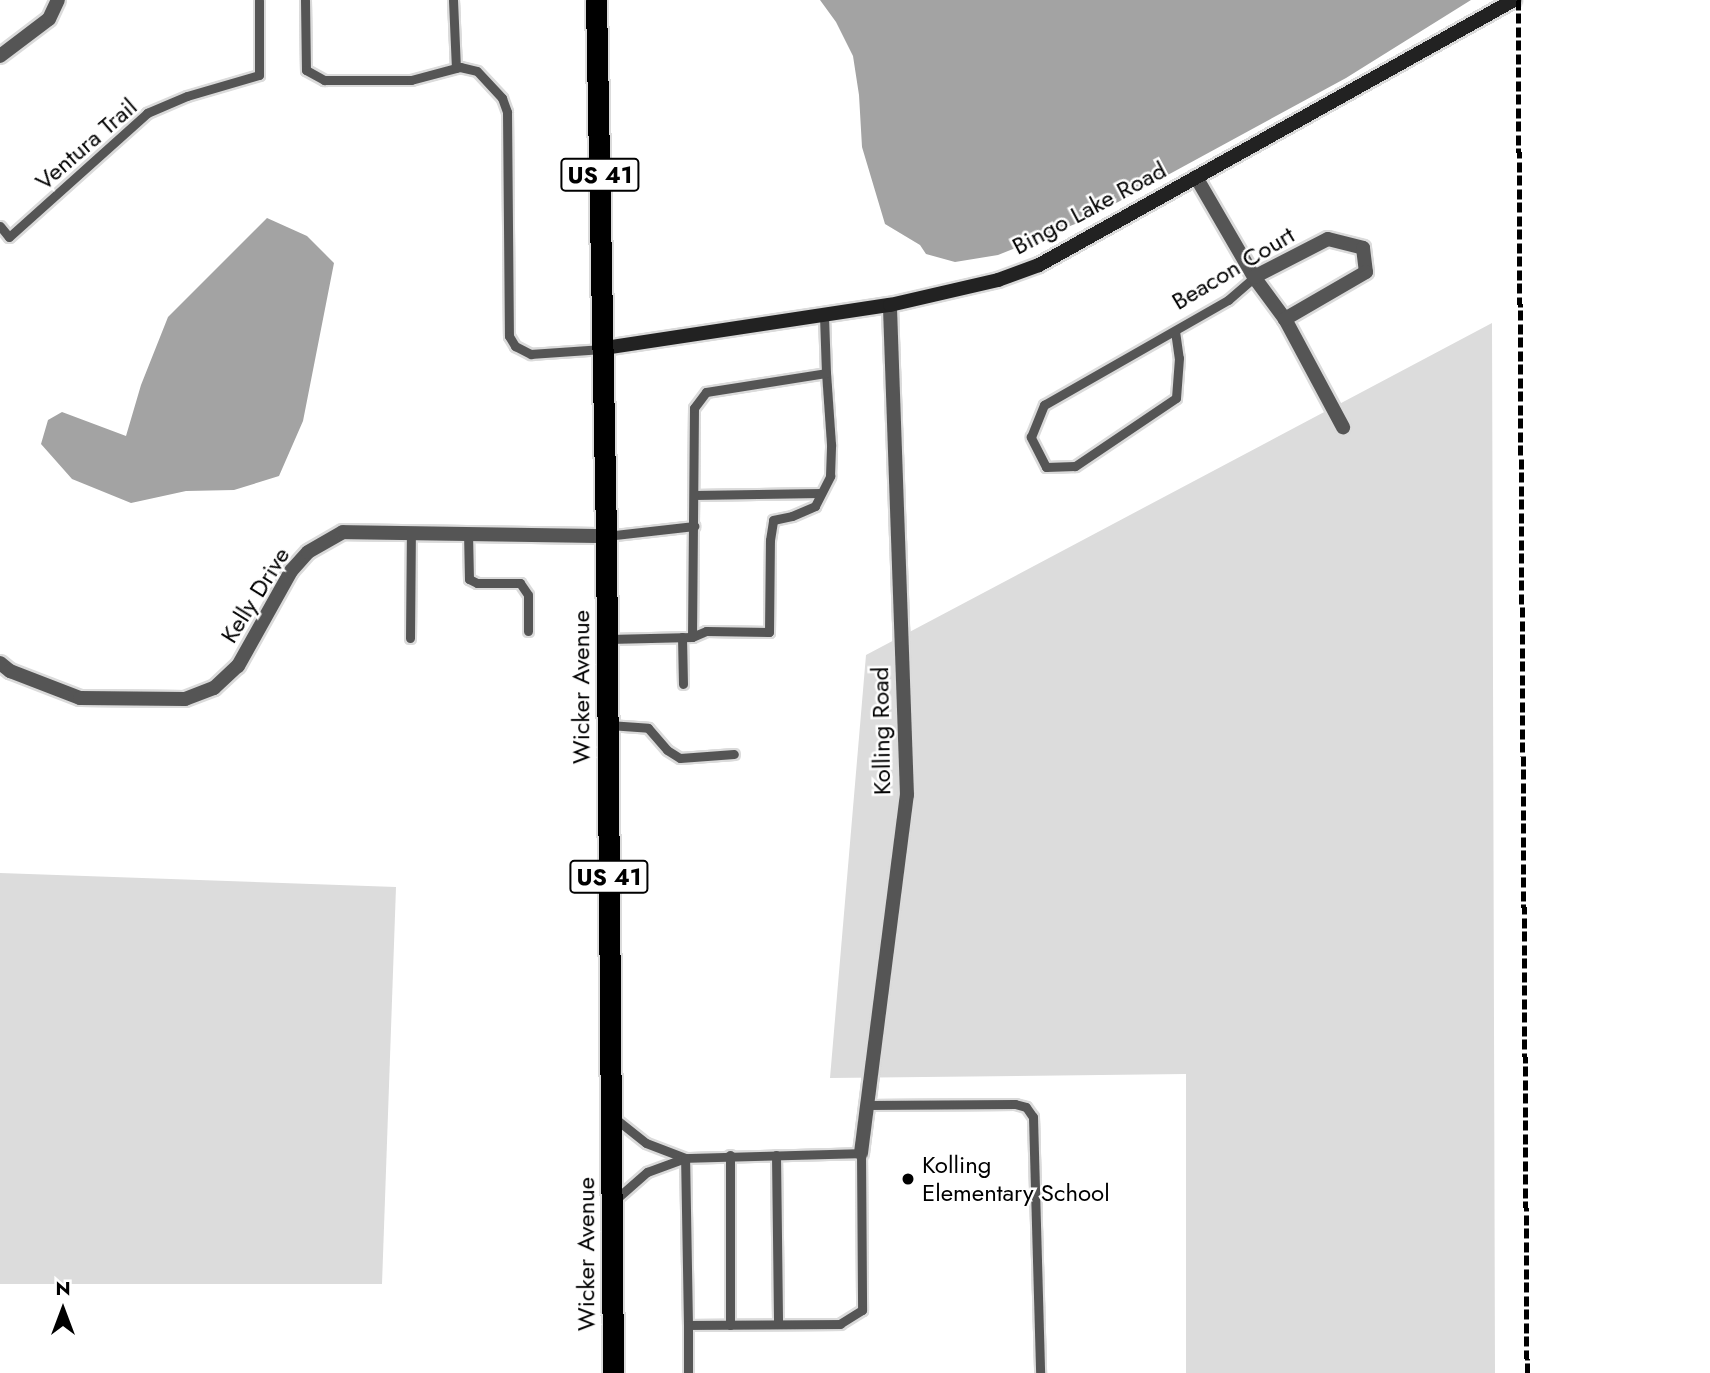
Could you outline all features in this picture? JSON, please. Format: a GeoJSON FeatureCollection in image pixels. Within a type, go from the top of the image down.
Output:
{"type":"FeatureCollection","features":[{"type":"Feature","properties":{"kind":"highway","name":"Wicker Avenue"},"geometry":{"type":"LineString","coordinates":[[596,0],[604,348],[613,1373]]}},
{"type":"Feature","properties":{"kind":"street"},"geometry":{"type":"LineString","coordinates":[[0,56],[49,19],[58,0]]}},
{"type":"Feature","properties":{"kind":"street","name":"Bingo Lake Road"},"geometry":{"type":"LineString","coordinates":[[604,348],[890,305],[998,280],[1039,265],[1514,0]]}},
{"type":"Feature","properties":{"kind":"street"},"geometry":{"type":"LineString","coordinates":[[1196,177],[1254,276],[1285,319],[1343,427]]}},
{"type":"Feature","properties":{"kind":"street","name":"Beacon Court"},"geometry":{"type":"LineString","coordinates":[[1254,276],[1328,239],[1363,248],[1366,272],[1285,319]]}},
{"type":"Feature","properties":{"kind":"street","name":"Kolling Road"},"geometry":{"type":"LineString","coordinates":[[861,1153],[907,795],[890,305]]}},
{"type":"Feature","properties":{"kind":"street","name":"Kelly Drive"},"geometry":{"type":"LineString","coordinates":[[0,663],[10,671],[80,698],[185,699],[214,688],[238,666],[292,572],[308,552],[343,532],[606,536]]}},
{"type":"Feature","properties":{"kind":"lane","name":"Ventura Trail"},"geometry":{"type":"LineString","coordinates":[[0,226],[9,237],[147,113],[187,96],[259,75],[259,0]]}},
{"type":"Feature","properties":{"kind":"lane"},"geometry":{"type":"LineString","coordinates":[[305,0],[306,71],[324,80],[411,80],[456,68],[477,71],[502,98],[507,112],[509,336],[516,346],[531,354],[604,348]]}},
{"type":"Feature","properties":{"kind":"lane"},"geometry":{"type":"LineString","coordinates":[[453,0],[456,68]]}},
{"type":"Feature","properties":{"kind":"lane","name":"Beacon Court"},"geometry":{"type":"LineString","coordinates":[[1175,331],[1179,358],[1177,398],[1075,466],[1045,467],[1031,437],[1044,405],[1228,300],[1254,276]]}},
{"type":"Feature","properties":{"kind":"lane"},"geometry":{"type":"LineString","coordinates":[[607,639],[692,637],[706,631],[769,632],[769,540],[773,520],[792,516],[815,506],[830,475],[831,444],[825,373],[824,316]]}},
{"type":"Feature","properties":{"kind":"lane"},"geometry":{"type":"LineString","coordinates":[[692,637],[694,408],[706,392],[825,373]]}},
{"type":"Feature","properties":{"kind":"lane"},"geometry":{"type":"LineString","coordinates":[[694,495],[821,493]]}},
{"type":"Feature","properties":{"kind":"lane"},"geometry":{"type":"LineString","coordinates":[[606,536],[694,526]]}},
{"type":"Feature","properties":{"kind":"lane"},"geometry":{"type":"LineString","coordinates":[[410,638],[411,531]]}},
{"type":"Feature","properties":{"kind":"lane"},"geometry":{"type":"LineString","coordinates":[[468,532],[469,579],[477,583],[520,583],[528,595],[528,631]]}},
{"type":"Feature","properties":{"kind":"lane"},"geometry":{"type":"LineString","coordinates":[[682,637],[683,684]]}},
{"type":"Feature","properties":{"kind":"lane"},"geometry":{"type":"LineString","coordinates":[[607,725],[648,728],[667,750],[680,758],[734,754]]}},
{"type":"Feature","properties":{"kind":"lane"},"geometry":{"type":"LineString","coordinates":[[867,1105],[1016,1104],[1026,1107],[1033,1117],[1040,1373]]}},
{"type":"Feature","properties":{"kind":"lane"},"geometry":{"type":"LineString","coordinates":[[611,1114],[646,1143],[685,1158]]}},
{"type":"Feature","properties":{"kind":"lane"},"geometry":{"type":"LineString","coordinates":[[611,1203],[647,1172],[685,1158],[861,1153],[862,1310],[840,1324],[688,1325]]}},
{"type":"Feature","properties":{"kind":"lane"},"geometry":{"type":"LineString","coordinates":[[776,1155],[778,1324]]}},
{"type":"Feature","properties":{"kind":"lane"},"geometry":{"type":"LineString","coordinates":[[730,1156],[730,1325]]}},
{"type":"Feature","properties":{"kind":"lane"},"geometry":{"type":"LineString","coordinates":[[685,1158],[688,1373]]}},
{"type":"Feature","properties":{"kind":"shaded area"},"geometry":{"type":"Polygon","coordinates":[[[820,0],[1471,0],[1346,78],[1085,220],[998,255],[955,262],[926,254],[920,245],[885,224],[862,147],[859,95],[853,56],[836,22],[820,0]]]}},
{"type":"Feature","properties":{"kind":"shaded area"},"geometry":{"type":"Polygon","coordinates":[[[267,218],[307,236],[334,263],[303,421],[279,476],[234,490],[186,491],[131,503],[72,479],[41,444],[48,420],[62,412],[126,436],[141,385],[168,317],[267,218]]]}},
{"type":"Feature","properties":{"kind":"shaded area"},"geometry":{"type":"Polygon","coordinates":[[[1492,323],[1495,1373],[1186,1373],[1186,1074],[830,1078],[866,655],[1492,323]]]}},
{"type":"Feature","properties":{"kind":"shaded area"},"geometry":{"type":"Polygon","coordinates":[[[0,873],[396,887],[382,1284],[0,1284],[0,873]]]}},
{"type":"Feature","properties":{"kind":"railway"},"geometry":{"type":"LineString","coordinates":[[1518,0],[1527,1373]]}},
{"type":"Feature","properties":{"kind":"place","name":"Kolling Elementary School"},"geometry":{"type":"Point","coordinates":[908,1179]}}]}
